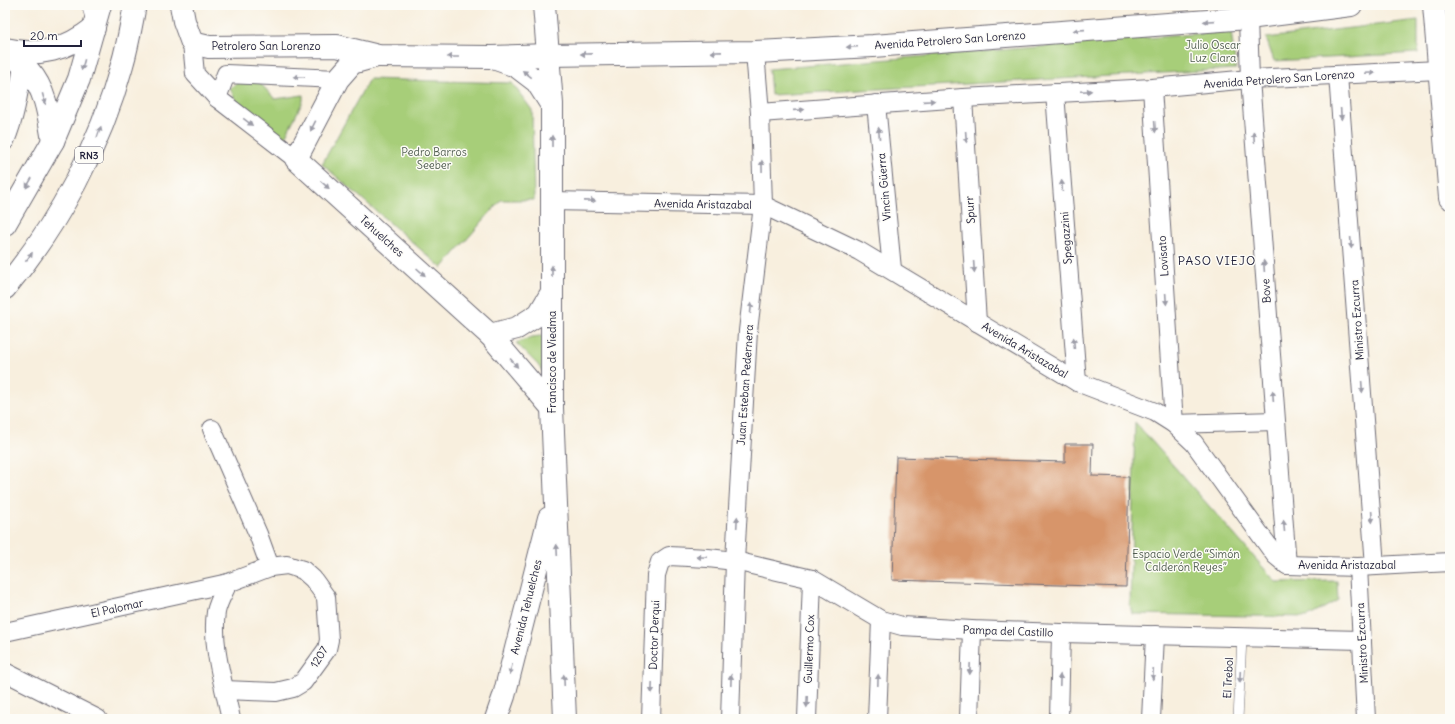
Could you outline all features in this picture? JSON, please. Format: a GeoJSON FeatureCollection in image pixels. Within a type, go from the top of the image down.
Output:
{"type":"FeatureCollection","features":[{"type":"Feature","properties":{"kind":"main road"},"geometry":{"type":"LineString","coordinates":[[5,224],[53,141],[79,79],[100,5]]}},
{"type":"Feature","properties":{"kind":"main road","name":"RN3"},"geometry":{"type":"LineString","coordinates":[[5,288],[40,242],[54,220],[97,138],[122,65],[135,5]]}},
{"type":"Feature","properties":{"kind":"main road"},"geometry":{"type":"LineString","coordinates":[[181,5],[184,21],[192,43]]}},
{"type":"Feature","properties":{"kind":"main road","name":"Francisco de Viedma"},"geometry":{"type":"LineString","coordinates":[[544,5],[552,104],[552,408],[565,719]]}},
{"type":"Feature","properties":{"kind":"main road","name":"Avenida Petrolero San Lorenzo"},"geometry":{"type":"LineString","coordinates":[[548,55],[755,52],[881,45],[1247,12],[1351,5]]}},
{"type":"Feature","properties":{"kind":"main road"},"geometry":{"type":"LineString","coordinates":[[1434,5],[1450,198]]}},
{"type":"Feature","properties":{"kind":"main road"},"geometry":{"type":"LineString","coordinates":[[5,50],[20,53],[58,49],[81,38],[94,28]]}},
{"type":"Feature","properties":{"kind":"main road","name":"Petrolero San Lorenzo"},"geometry":{"type":"LineString","coordinates":[[192,43],[209,47],[337,46],[378,56],[492,57],[548,55]]}},
{"type":"Feature","properties":{"kind":"main road"},"geometry":{"type":"LineString","coordinates":[[5,50],[29,71],[42,93],[53,141]]}},
{"type":"Feature","properties":{"kind":"main road","name":"Petrolero San Lorenzo"},"geometry":{"type":"LineString","coordinates":[[296,159],[338,79],[352,63],[378,56]]}},
{"type":"Feature","properties":{"kind":"main road"},"geometry":{"type":"LineString","coordinates":[[492,57],[516,66],[537,82],[552,104]]}},
{"type":"Feature","properties":{"kind":"main road","name":"Tehuelches"},"geometry":{"type":"LineString","coordinates":[[296,159],[490,335],[552,408]]}},
{"type":"Feature","properties":{"kind":"main road"},"geometry":{"type":"LineString","coordinates":[[490,335],[517,328],[539,314],[552,292]]}},
{"type":"Feature","properties":{"kind":"main road","name":"Avenida Tehuelches"},"geometry":{"type":"LineString","coordinates":[[496,719],[504,696],[555,496]]}},
{"type":"Feature","properties":{"kind":"street","name":"Bove"},"geometry":{"type":"LineString","coordinates":[[1247,12],[1250,79],[1287,564]]}},
{"type":"Feature","properties":{"kind":"street","name":"Tehuelches"},"geometry":{"type":"LineString","coordinates":[[192,43],[195,74],[217,98],[296,159]]}},
{"type":"Feature","properties":{"kind":"street","name":"Juan Esteban Pedernera"},"geometry":{"type":"LineString","coordinates":[[730,719],[735,561],[748,331],[762,205],[760,113],[755,52]]}},
{"type":"Feature","properties":{"kind":"street"},"geometry":{"type":"LineString","coordinates":[[5,141],[11,124],[23,66]]}},
{"type":"Feature","properties":{"kind":"street","name":"Avenida Petrolero San Lorenzo"},"geometry":{"type":"LineString","coordinates":[[760,113],[963,98],[1152,88],[1250,79],[1439,70]]}},
{"type":"Feature","properties":{"kind":"street"},"geometry":{"type":"LineString","coordinates":[[217,98],[226,74],[338,79]]}},
{"type":"Feature","properties":{"kind":"street","name":"Ministro Ezcurra"},"geometry":{"type":"LineString","coordinates":[[1338,75],[1375,566]]}},
{"type":"Feature","properties":{"kind":"street","name":"Lovisato"},"geometry":{"type":"LineString","coordinates":[[1152,88],[1174,424]]}},
{"type":"Feature","properties":{"kind":"street","name":"Spegazzini"},"geometry":{"type":"LineString","coordinates":[[1055,93],[1077,382]]}},
{"type":"Feature","properties":{"kind":"street","name":"Spurr"},"geometry":{"type":"LineString","coordinates":[[963,98],[977,322]]}},
{"type":"Feature","properties":{"kind":"street","name":"Vincin Güerra"},"geometry":{"type":"LineString","coordinates":[[876,104],[892,269]]}},
{"type":"Feature","properties":{"kind":"street","name":"Avenida Aristazabal"},"geometry":{"type":"LineString","coordinates":[[552,201],[762,205],[859,251],[892,269],[1077,382],[1155,412],[1174,424],[1194,443],[1275,555],[1287,564],[1358,567],[1450,562]]}},
{"type":"Feature","properties":{"kind":"street"},"geometry":{"type":"LineString","coordinates":[[1174,424],[1275,421]]}},
{"type":"Feature","properties":{"kind":"street"},"geometry":{"type":"LineString","coordinates":[[212,429],[258,534],[270,567]]}},
{"type":"Feature","properties":{"kind":"street","name":"Pampa del Castillo"},"geometry":{"type":"LineString","coordinates":[[669,556],[735,561],[812,579],[881,620],[902,626],[1061,633],[1362,640]]}},
{"type":"Feature","properties":{"kind":"street","name":"Doctor Derqui"},"geometry":{"type":"LineString","coordinates":[[651,719],[656,575],[660,562],[669,556]]}},
{"type":"Feature","properties":{"kind":"street","name":"1207"},"geometry":{"type":"LineString","coordinates":[[225,690],[276,692],[293,688],[303,682],[327,649],[328,640],[326,597],[313,579],[303,570],[287,565],[270,567],[228,583]]}},
{"type":"Feature","properties":{"kind":"street","name":"Ministro Ezcurra"},"geometry":{"type":"LineString","coordinates":[[1358,567],[1366,719]]}},
{"type":"Feature","properties":{"kind":"street","name":"Guillermo Cox"},"geometry":{"type":"LineString","coordinates":[[806,719],[812,579]]}},
{"type":"Feature","properties":{"kind":"street"},"geometry":{"type":"LineString","coordinates":[[228,583],[216,611],[215,628],[216,645],[231,719]]}},
{"type":"Feature","properties":{"kind":"street","name":"El Palomar"},"geometry":{"type":"LineString","coordinates":[[5,632],[228,583]]}},
{"type":"Feature","properties":{"kind":"street"},"geometry":{"type":"LineString","coordinates":[[877,719],[881,620]]}},
{"type":"Feature","properties":{"kind":"street"},"geometry":{"type":"LineString","coordinates":[[969,719],[972,630]]}},
{"type":"Feature","properties":{"kind":"street"},"geometry":{"type":"LineString","coordinates":[[1059,719],[1061,633]]}},
{"type":"Feature","properties":{"kind":"street"},"geometry":{"type":"LineString","coordinates":[[1151,719],[1155,635]]}},
{"type":"Feature","properties":{"kind":"street"},"geometry":{"type":"LineString","coordinates":[[5,672],[98,719]]}},
{"type":"Feature","properties":{"kind":"lane"},"geometry":{"type":"LineString","coordinates":[[86,5],[94,28]]}},
{"type":"Feature","properties":{"kind":"lane","name":"El Trebol"},"geometry":{"type":"LineString","coordinates":[[1238,719],[1242,638]]}},
{"type":"Feature","properties":{"kind":"green space"},"geometry":{"type":"Polygon","coordinates":[[[1418,20],[1418,53],[1274,61],[1266,38],[1418,20]]]}},
{"type":"Feature","properties":{"kind":"green space","name":"Julio Oscar Luz Clara"},"geometry":{"type":"Polygon","coordinates":[[[1231,31],[1236,69],[771,95],[769,69],[1231,31]]]}},
{"type":"Feature","properties":{"kind":"green space"},"geometry":{"type":"Polygon","coordinates":[[[242,79],[259,82],[275,99],[303,95],[303,101],[284,139],[236,102],[230,88],[242,79]]]}},
{"type":"Feature","properties":{"kind":"green space","name":"Pedro Barros Seeber"},"geometry":{"type":"Polygon","coordinates":[[[369,79],[512,83],[532,110],[534,200],[501,200],[442,268],[322,164],[369,79]]]}},
{"type":"Feature","properties":{"kind":"green space"},"geometry":{"type":"Polygon","coordinates":[[[555,334],[555,389],[538,365],[516,343],[532,337],[555,334]]]}},
{"type":"Feature","properties":{"kind":"green space","name":"Espacio Verde “Simón Calderón Reyes”"},"geometry":{"type":"Polygon","coordinates":[[[1135,422],[1276,582],[1337,581],[1338,600],[1308,617],[1132,614],[1130,604],[1135,422]]]}},
{"type":"Feature","properties":{"kind":"building"},"geometry":{"type":"Polygon","coordinates":[[[1065,444],[1093,444],[1092,476],[1129,477],[1126,587],[892,580],[896,457],[1065,462],[1065,444]]]}},
{"type":"Feature","properties":{"kind":"district","name":"PASO VIEJO"},"geometry":{"type":"Point","coordinates":[1217,260]}}]}
